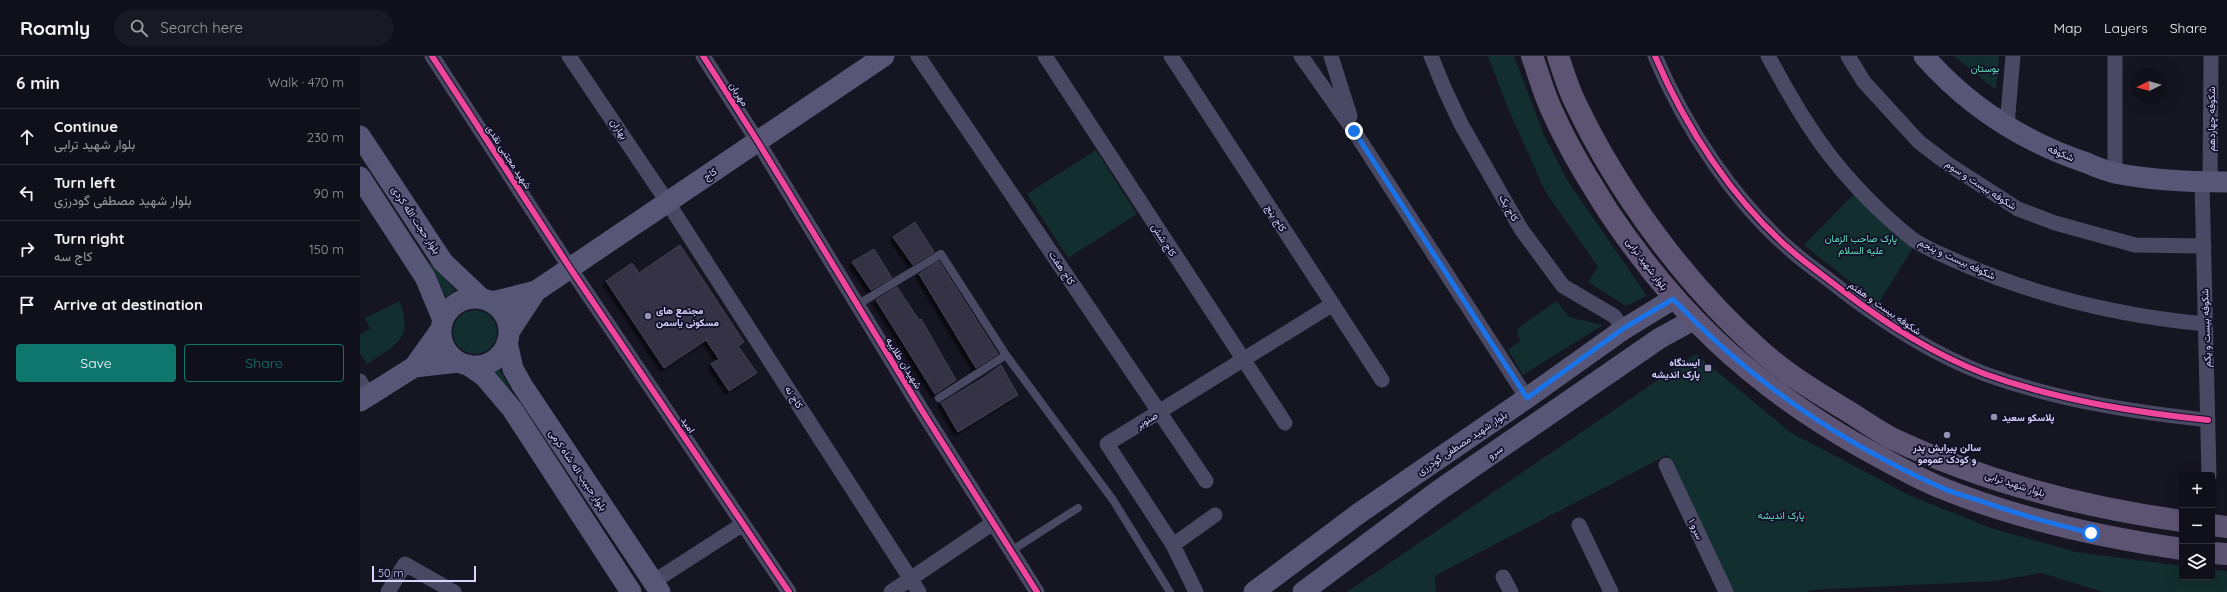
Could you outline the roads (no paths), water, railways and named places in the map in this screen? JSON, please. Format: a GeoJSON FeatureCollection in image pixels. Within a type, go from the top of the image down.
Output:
{"type":"FeatureCollection","features":[{"type":"Feature","properties":{"kind":"main road","name":"کاج"},"geometry":{"type":"LineString","coordinates":[[486,300],[536,291],[884,56]]}},
{"type":"Feature","properties":{"kind":"main road","name":"بلوار شهید ترابی"},"geometry":{"type":"LineString","coordinates":[[1532,56],[1552,113],[1582,171],[1628,240],[1673,299],[1693,320],[1749,372],[1815,420],[1882,459],[1939,487],[2038,521],[2125,540],[2179,549]]}},
{"type":"Feature","properties":{"kind":"main road","name":"بلوار شهید ترابی"},"geometry":{"type":"LineString","coordinates":[[1558,56],[1574,102],[1605,157],[1649,226],[1701,294],[1763,353],[1828,400],[1892,438],[1949,462],[2042,494],[2127,514],[2179,521]]}},
{"type":"Feature","properties":{"kind":"main road","name":"شکوفه"},"geometry":{"type":"LineString","coordinates":[[1924,56],[1977,106],[2024,137],[2062,155],[2115,173],[2213,182]]}},
{"type":"Feature","properties":{"kind":"main road","name":"بلوار حجت الله کردی"},"geometry":{"type":"LineString","coordinates":[[360,136],[444,262],[486,300]]}},
{"type":"Feature","properties":{"kind":"main road"},"geometry":{"type":"LineString","coordinates":[[360,177],[425,277],[442,324],[445,348],[463,364],[484,376],[512,409],[631,592]]}},
{"type":"Feature","properties":{"kind":"main road","name":"کاج"},"geometry":{"type":"LineString","coordinates":[[508,337],[536,291]]}},
{"type":"Feature","properties":{"kind":"main road"},"geometry":{"type":"LineString","coordinates":[[1673,299],[1701,294],[1693,320]]}},
{"type":"Feature","properties":{"kind":"main road","name":"بلوار شهید مصطفی گودرزی"},"geometry":{"type":"LineString","coordinates":[[1254,592],[1358,514],[1527,398],[1624,328],[1673,299]]}},
{"type":"Feature","properties":{"kind":"main road"},"geometry":{"type":"LineString","coordinates":[[363,393],[414,367],[488,364],[496,359],[508,337],[504,313],[486,300],[462,300],[454,304],[414,367]]}},
{"type":"Feature","properties":{"kind":"main road","name":"سرو"},"geometry":{"type":"LineString","coordinates":[[1303,592],[1444,487],[1660,338],[1693,320]]}},
{"type":"Feature","properties":{"kind":"main road","name":"بلوار حبیب اله شاه کرمی"},"geometry":{"type":"LineString","coordinates":[[508,337],[513,369],[522,385],[656,587]]}},
{"type":"Feature","properties":{"kind":"main road"},"geometry":{"type":"LineString","coordinates":[[2215,525],[2227,527]]}},
{"type":"Feature","properties":{"kind":"main road"},"geometry":{"type":"LineString","coordinates":[[2215,553],[2227,554]]}},
{"type":"Feature","properties":{"kind":"street","name":"شهید مجتبی نقدی"},"geometry":{"type":"LineString","coordinates":[[432,56],[570,268]]}},
{"type":"Feature","properties":{"kind":"street","name":"بهاران"},"geometry":{"type":"LineString","coordinates":[[569,56],[668,203]]}},
{"type":"Feature","properties":{"kind":"street","name":"مهربان"},"geometry":{"type":"LineString","coordinates":[[703,56],[758,142]]}},
{"type":"Feature","properties":{"kind":"street","name":"کاج هفت"},"geometry":{"type":"LineString","coordinates":[[918,56],[1206,481]]}},
{"type":"Feature","properties":{"kind":"street","name":"کاج شش"},"geometry":{"type":"LineString","coordinates":[[1045,56],[1242,360],[1285,423]]}},
{"type":"Feature","properties":{"kind":"street","name":"کاج پنج"},"geometry":{"type":"LineString","coordinates":[[1171,56],[1382,380]]}},
{"type":"Feature","properties":{"kind":"street"},"geometry":{"type":"LineString","coordinates":[[1301,56],[1354,131],[1527,398]]}},
{"type":"Feature","properties":{"kind":"street"},"geometry":{"type":"LineString","coordinates":[[1330,56],[1354,131]]}},
{"type":"Feature","properties":{"kind":"street","name":"کاج یک"},"geometry":{"type":"LineString","coordinates":[[1431,56],[1444,90],[1461,124],[1521,229],[1563,286],[1614,316],[1624,328]]}},
{"type":"Feature","properties":{"kind":"street","name":"شکوفه بیست و هفتم"},"geometry":{"type":"LineString","coordinates":[[1654,56],[1674,96],[1714,164],[1764,223],[1792,252],[1904,335],[1943,356],[1986,374],[2040,390],[2092,403],[2141,412],[2208,420]]}},
{"type":"Feature","properties":{"kind":"street","name":"شکوفه بیست و پنجم"},"geometry":{"type":"LineString","coordinates":[[1768,56],[1811,130],[1838,164],[1877,208],[1913,239],[1986,274],[2070,302],[2159,319],[2206,324]]}},
{"type":"Feature","properties":{"kind":"street","name":"شکوفه بیست و سوم"},"geometry":{"type":"LineString","coordinates":[[1848,56],[1864,82],[1919,142],[1948,164],[2018,209],[2055,223],[2135,245],[2204,246]]}},
{"type":"Feature","properties":{"kind":"street"},"geometry":{"type":"LineString","coordinates":[[2006,125],[2013,56]]}},
{"type":"Feature","properties":{"kind":"street"},"geometry":{"type":"LineString","coordinates":[[2115,56],[2115,173]]}},
{"type":"Feature","properties":{"kind":"street","name":"شکوفه چهاردهم"},"geometry":{"type":"LineString","coordinates":[[2211,56],[2213,182]]}},
{"type":"Feature","properties":{"kind":"street","name":"شهیدان طلاییه"},"geometry":{"type":"LineString","coordinates":[[758,142],[857,305],[1037,592]]}},
{"type":"Feature","properties":{"kind":"street","name":"شکوفه بیست و یکم"},"geometry":{"type":"LineString","coordinates":[[2209,472],[2204,246],[2213,182]]}},
{"type":"Feature","properties":{"kind":"street","name":"کاج نه"},"geometry":{"type":"LineString","coordinates":[[668,203],[919,592]]}},
{"type":"Feature","properties":{"kind":"street","name":"امید"},"geometry":{"type":"LineString","coordinates":[[570,268],[789,592]]}},
{"type":"Feature","properties":{"kind":"street","name":"صنوبر"},"geometry":{"type":"LineString","coordinates":[[1196,592],[1173,545],[1107,444],[1333,304]]}},
{"type":"Feature","properties":{"kind":"street","name":"سرو ۱"},"geometry":{"type":"LineString","coordinates":[[1666,466],[1726,592]]}},
{"type":"Feature","properties":{"kind":"street"},"geometry":{"type":"LineString","coordinates":[[1173,545],[1215,515]]}},
{"type":"Feature","properties":{"kind":"street"},"geometry":{"type":"LineString","coordinates":[[891,592],[993,523]]}},
{"type":"Feature","properties":{"kind":"street"},"geometry":{"type":"LineString","coordinates":[[656,587],[743,524]]}},
{"type":"Feature","properties":{"kind":"street"},"geometry":{"type":"LineString","coordinates":[[1579,525],[1611,592]]}},
{"type":"Feature","properties":{"kind":"street"},"geometry":{"type":"LineString","coordinates":[[388,592],[405,564],[454,592]]}},
{"type":"Feature","properties":{"kind":"street"},"geometry":{"type":"LineString","coordinates":[[1503,577],[1511,592]]}},
{"type":"Feature","properties":{"kind":"lane"},"geometry":{"type":"LineString","coordinates":[[857,305],[941,254],[1006,355],[1113,500],[1170,592]]}},
{"type":"Feature","properties":{"kind":"lane"},"geometry":{"type":"LineString","coordinates":[[939,398],[1006,355]]}},
{"type":"Feature","properties":{"kind":"lane"},"geometry":{"type":"LineString","coordinates":[[1011,551],[1078,508]]}},
{"type":"Feature","properties":{"kind":"place","name":"مجتمع های مسکونی یاسمن"},"geometry":{"type":"Point","coordinates":[648,316]}},
{"type":"Feature","properties":{"kind":"place","name":"ایستگاه پارک اندیشه"},"geometry":{"type":"Point","coordinates":[1708,368]}},
{"type":"Feature","properties":{"kind":"place","name":"پلاسکو سعید"},"geometry":{"type":"Point","coordinates":[1994,417]}},
{"type":"Feature","properties":{"kind":"place","name":"سالن پیرایش پدر و کودک عمومو"},"geometry":{"type":"Point","coordinates":[1947,435]}},
{"type":"Feature","properties":{"kind":"park label","name":"بوستان"},"geometry":{"type":"Point","coordinates":[1985,68]}},
{"type":"Feature","properties":{"kind":"park label","name":"پارک صاحب الزمان علیه السلام"},"geometry":{"type":"Point","coordinates":[1861,244]}},
{"type":"Feature","properties":{"kind":"park label","name":"پارک اندیشه"},"geometry":{"type":"Point","coordinates":[1781,515]}}]}
